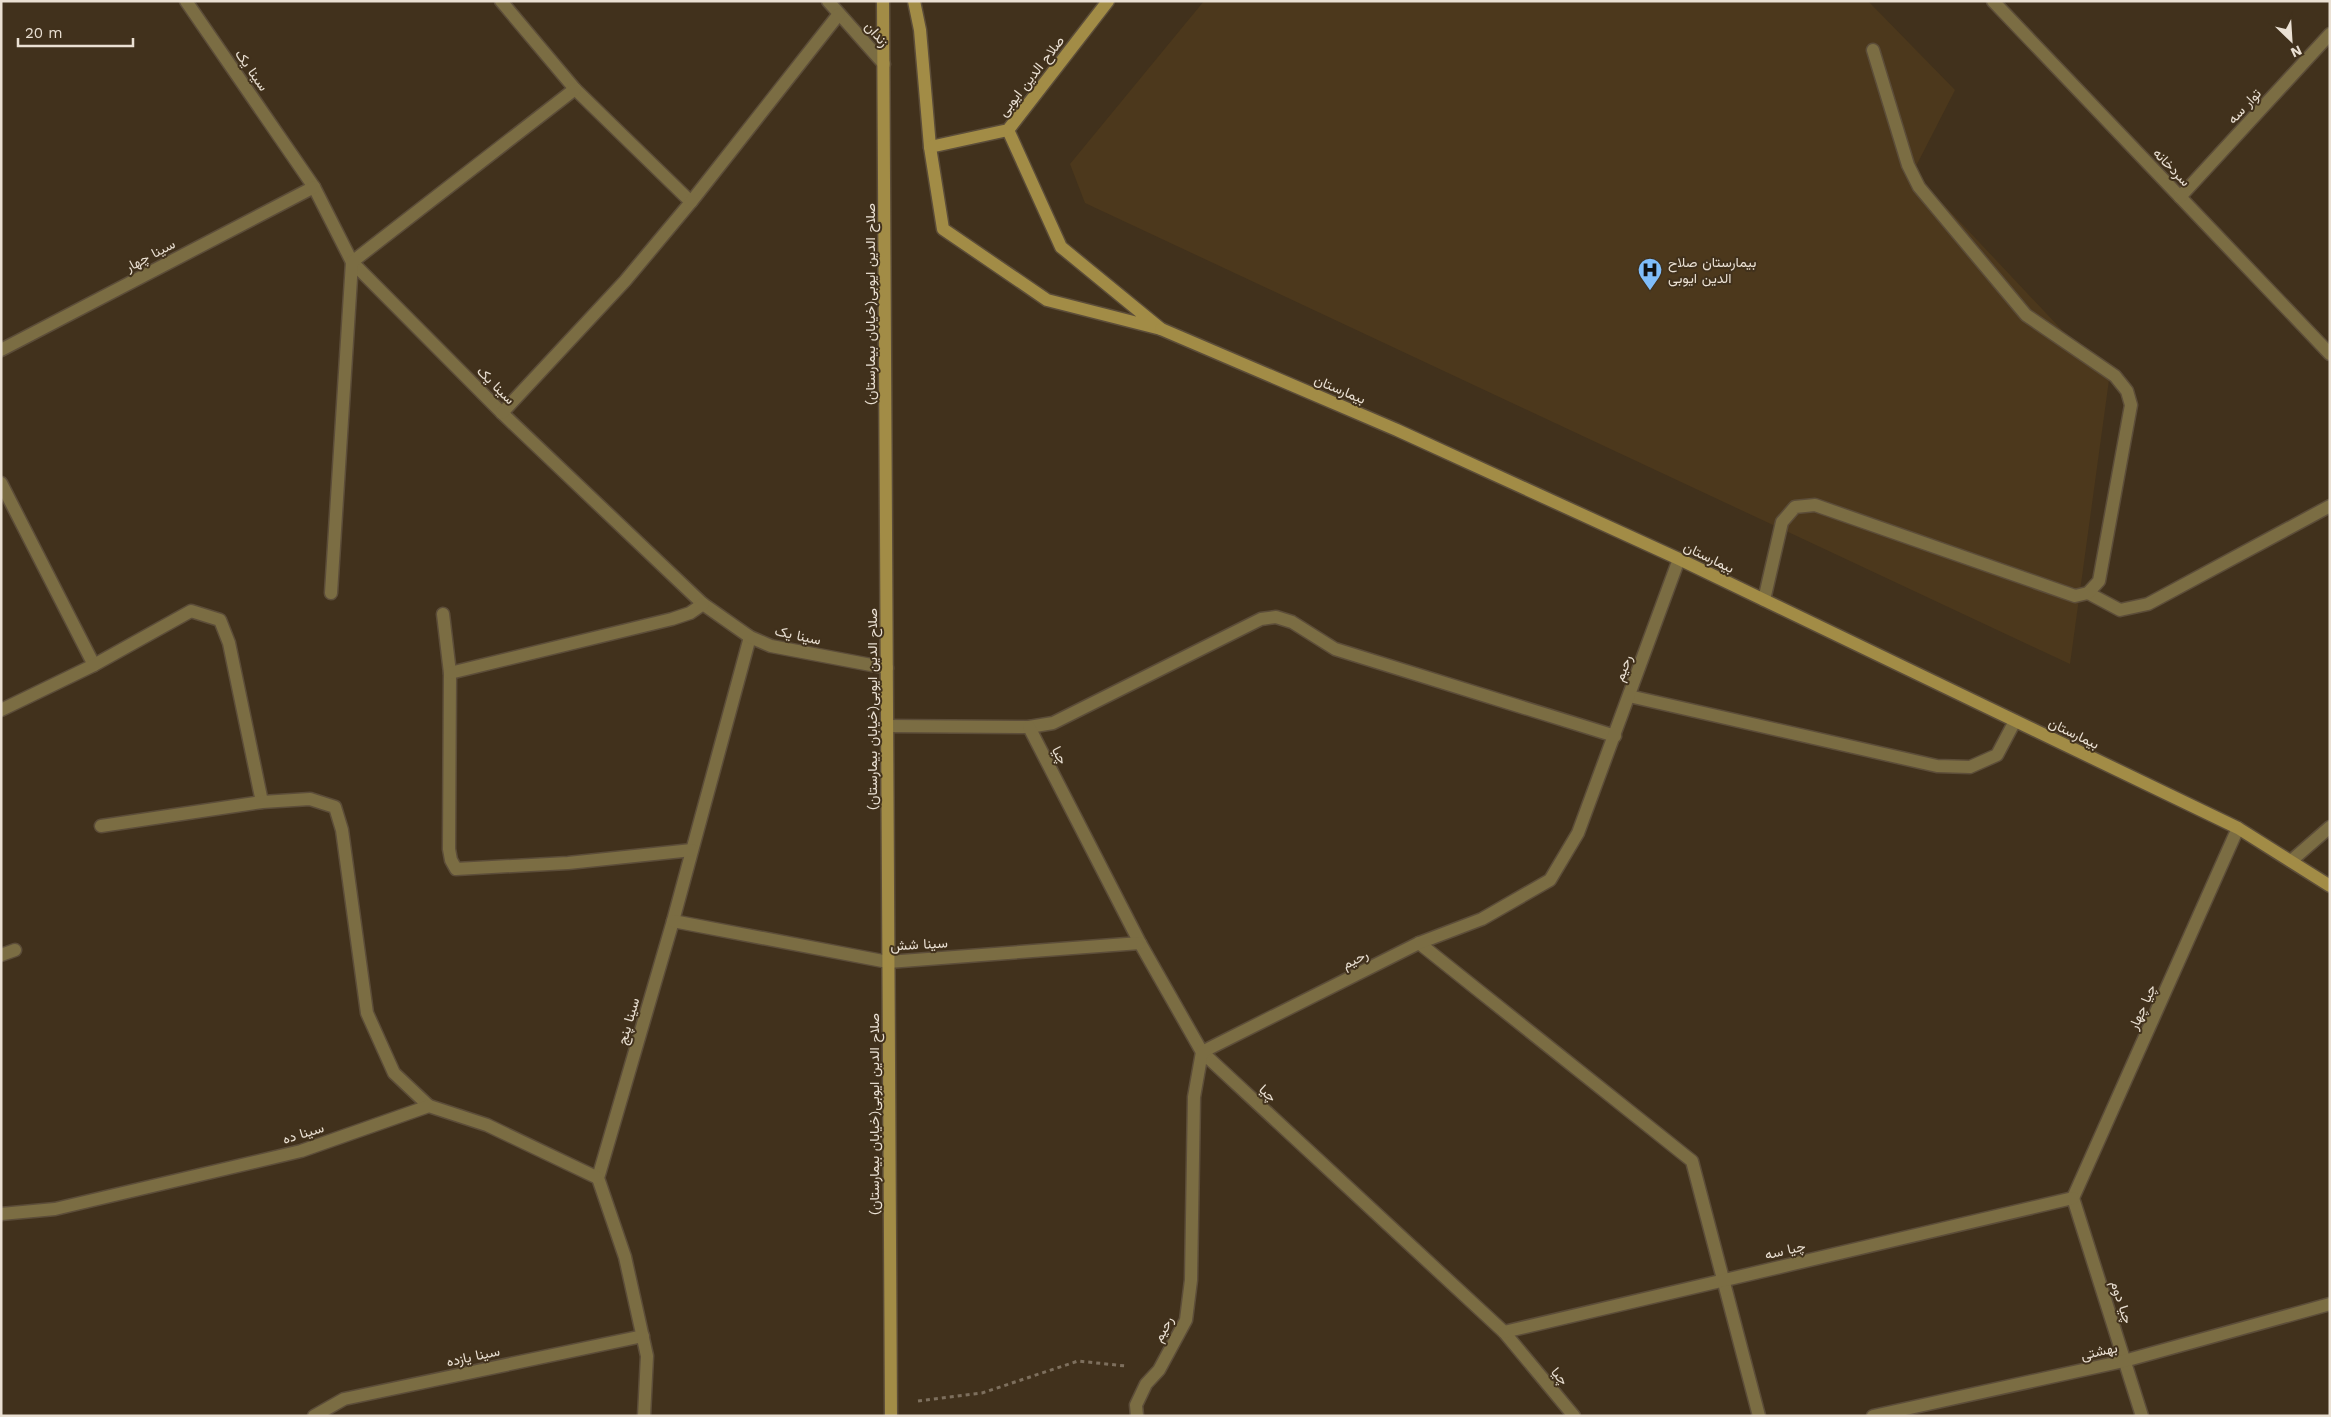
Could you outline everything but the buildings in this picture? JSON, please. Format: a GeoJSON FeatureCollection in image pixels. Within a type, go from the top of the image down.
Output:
{"type":"FeatureCollection","features":[{"type":"Feature","properties":{"kind":"street","name":"سینا یک"},"geometry":{"type":"LineString","coordinates":[[186,1],[314,186],[352,262],[502,413],[703,604],[750,636],[771,646],[887,668]]}},
{"type":"Feature","properties":{"kind":"street"},"geometry":{"type":"LineString","coordinates":[[501,1],[575,89],[691,202]]}},
{"type":"Feature","properties":{"kind":"street","name":"زندان"},"geometry":{"type":"LineString","coordinates":[[828,1],[884,64]]}},
{"type":"Feature","properties":{"kind":"street","name":"صلاح الدین ایوبی(خیابان بیمارستان)"},"geometry":{"type":"LineString","coordinates":[[883,1],[891,1410]]}},
{"type":"Feature","properties":{"kind":"street"},"geometry":{"type":"LineString","coordinates":[[914,1],[920,30],[930,147],[943,229],[1048,300],[1161,328]]}},
{"type":"Feature","properties":{"kind":"street","name":"صلاح الدین ایوبی"},"geometry":{"type":"LineString","coordinates":[[930,147],[1008,130],[1108,1]]}},
{"type":"Feature","properties":{"kind":"street","name":"سردخانه"},"geometry":{"type":"LineString","coordinates":[[1993,1],[2330,354]]}},
{"type":"Feature","properties":{"kind":"street"},"geometry":{"type":"LineString","coordinates":[[502,413],[625,281],[691,202],[840,14]]}},
{"type":"Feature","properties":{"kind":"street","name":"توار سه"},"geometry":{"type":"LineString","coordinates":[[2180,197],[2330,34]]}},
{"type":"Feature","properties":{"kind":"street"},"geometry":{"type":"LineString","coordinates":[[1764,600],[1782,522],[1795,507],[1815,505],[2074,596],[2088,593],[2099,582],[2131,405],[2128,391],[2115,376],[2026,315],[1919,187],[1908,165],[1873,50]]}},
{"type":"Feature","properties":{"kind":"street"},"geometry":{"type":"LineString","coordinates":[[331,593],[352,262],[575,89]]}},
{"type":"Feature","properties":{"kind":"street"},"geometry":{"type":"LineString","coordinates":[[1008,130],[1061,247],[1161,328]]}},
{"type":"Feature","properties":{"kind":"street","name":"سینا چهار"},"geometry":{"type":"LineString","coordinates":[[1,350],[314,186]]}},
{"type":"Feature","properties":{"kind":"street","name":"بیمارستان"},"geometry":{"type":"LineString","coordinates":[[1161,328],[1397,430],[1679,559],[2238,828],[2291,861]]}},
{"type":"Feature","properties":{"kind":"street"},"geometry":{"type":"LineString","coordinates":[[1,483],[94,665]]}},
{"type":"Feature","properties":{"kind":"street"},"geometry":{"type":"LineString","coordinates":[[2088,593],[2120,610],[2148,604],[2330,506]]}},
{"type":"Feature","properties":{"kind":"street","name":"رحیم"},"geometry":{"type":"LineString","coordinates":[[1137,1416],[1136,1406],[1146,1384],[1159,1370],[1186,1320],[1191,1280],[1194,1097],[1202,1052],[1419,943],[1482,919],[1550,880],[1578,833],[1679,559]]}},
{"type":"Feature","properties":{"kind":"street"},"geometry":{"type":"LineString","coordinates":[[450,673],[672,620],[690,613],[703,604]]}},
{"type":"Feature","properties":{"kind":"street"},"geometry":{"type":"LineString","coordinates":[[1,710],[94,665],[191,611],[220,620],[229,643],[262,802]]}},
{"type":"Feature","properties":{"kind":"street"},"geometry":{"type":"LineString","coordinates":[[443,614],[450,673],[450,849],[451,860],[456,868],[568,863],[692,850]]}},
{"type":"Feature","properties":{"kind":"street"},"geometry":{"type":"LineString","coordinates":[[887,726],[1029,727],[1053,724],[1260,619],[1276,617],[1292,622],[1335,649],[1615,736]]}},
{"type":"Feature","properties":{"kind":"street","name":"سینا پنج"},"geometry":{"type":"LineString","coordinates":[[598,1178],[673,920],[750,636]]}},
{"type":"Feature","properties":{"kind":"street"},"geometry":{"type":"LineString","coordinates":[[1629,696],[1937,766],[1970,767],[1997,754],[2015,722]]}},
{"type":"Feature","properties":{"kind":"street","name":"چیا"},"geometry":{"type":"LineString","coordinates":[[1029,727],[1140,943],[1202,1052],[1504,1332],[1574,1416]]}},
{"type":"Feature","properties":{"kind":"street"},"geometry":{"type":"LineString","coordinates":[[101,826],[262,802],[310,799],[335,807],[342,830],[367,1013],[394,1073],[429,1106],[487,1125],[598,1178],[625,1257],[647,1356],[644,1416]]}},
{"type":"Feature","properties":{"kind":"street"},"geometry":{"type":"LineString","coordinates":[[2330,827],[2291,861],[2330,886]]}},
{"type":"Feature","properties":{"kind":"street","name":"چیا چهار"},"geometry":{"type":"LineString","coordinates":[[2072,1198],[2238,828]]}},
{"type":"Feature","properties":{"kind":"street","name":"سینا شش"},"geometry":{"type":"LineString","coordinates":[[673,920],[888,962],[1140,943]]}},
{"type":"Feature","properties":{"kind":"street"},"geometry":{"type":"LineString","coordinates":[[1419,943],[1692,1161],[1759,1416]]}},
{"type":"Feature","properties":{"kind":"street"},"geometry":{"type":"LineString","coordinates":[[1,955],[15,950]]}},
{"type":"Feature","properties":{"kind":"street","name":"سینا ده"},"geometry":{"type":"LineString","coordinates":[[1,1214],[55,1209],[301,1151],[429,1106]]}},
{"type":"Feature","properties":{"kind":"street","name":"چیا سه"},"geometry":{"type":"LineString","coordinates":[[1504,1332],[2072,1198]]}},
{"type":"Feature","properties":{"kind":"street","name":"چیا دوم"},"geometry":{"type":"LineString","coordinates":[[2072,1198],[2142,1416]]}},
{"type":"Feature","properties":{"kind":"street","name":"بهشتی"},"geometry":{"type":"LineString","coordinates":[[1873,1416],[2124,1361],[2330,1304]]}},
{"type":"Feature","properties":{"kind":"street","name":"سینا یازده"},"geometry":{"type":"LineString","coordinates":[[314,1416],[344,1399],[643,1336]]}},
{"type":"Feature","properties":{"kind":"path"},"geometry":{"type":"LineString","coordinates":[[891,1410],[982,1393],[1078,1361],[1159,1370]]}},
{"type":"Feature","properties":{"kind":"shaded area","name":"بیمارستان صلاح الدین ایوبی"},"geometry":{"type":"Polygon","coordinates":[[[1204,1],[1868,1],[1955,90],[1913,172],[2109,380],[2070,664],[1085,203],[1070,164],[1204,1]]]}},
{"type":"Feature","properties":{"kind":"place","name":"بیمارستان صلاح الدین ایوبی"},"geometry":{"type":"Point","coordinates":[1650,291]}}]}
